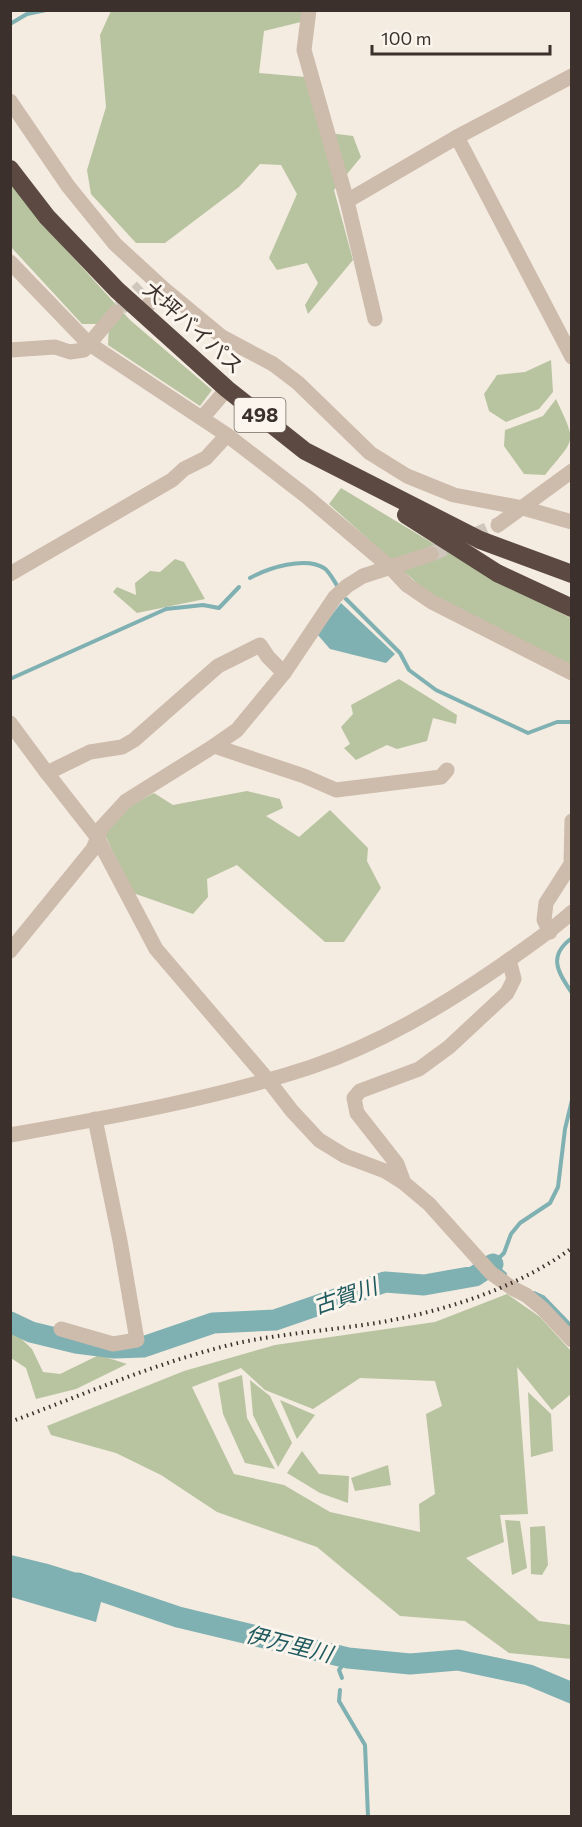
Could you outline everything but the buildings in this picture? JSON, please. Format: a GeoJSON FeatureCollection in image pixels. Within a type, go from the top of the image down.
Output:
{"type":"FeatureCollection","features":[{"type":"Feature","properties":{"kind":"highway","name":"大坪バイパス"},"geometry":{"type":"LineString","coordinates":[[10,169],[47,217],[117,290],[227,388],[305,451],[480,540],[569,573]]}},
{"type":"Feature","properties":{"kind":"highway"},"geometry":{"type":"LineString","coordinates":[[305,451],[497,573],[572,608]]}},
{"type":"Feature","properties":{"kind":"street"},"geometry":{"type":"LineString","coordinates":[[309,10],[304,50],[347,201],[375,320]]}},
{"type":"Feature","properties":{"kind":"street"},"geometry":{"type":"LineString","coordinates":[[347,201],[457,137],[572,76]]}},
{"type":"Feature","properties":{"kind":"street"},"geometry":{"type":"LineString","coordinates":[[10,101],[68,186],[115,244],[164,289],[222,337],[273,363],[298,383],[370,453],[398,470],[454,495],[523,508],[572,522]]}},
{"type":"Feature","properties":{"kind":"street"},"geometry":{"type":"LineString","coordinates":[[457,137],[572,357]]}},
{"type":"Feature","properties":{"kind":"street"},"geometry":{"type":"LineString","coordinates":[[115,244],[114,252],[142,280],[142,287]]}},
{"type":"Feature","properties":{"kind":"street"},"geometry":{"type":"LineString","coordinates":[[10,262],[88,343],[227,435],[306,496],[391,568],[407,585],[432,602],[572,673]]}},
{"type":"Feature","properties":{"kind":"street"},"geometry":{"type":"LineString","coordinates":[[141,312],[164,289]]}},
{"type":"Feature","properties":{"kind":"street"},"geometry":{"type":"LineString","coordinates":[[10,350],[55,348],[70,352],[84,350],[116,312]]}},
{"type":"Feature","properties":{"kind":"street"},"geometry":{"type":"LineString","coordinates":[[202,418],[227,388]]}},
{"type":"Feature","properties":{"kind":"street"},"geometry":{"type":"LineString","coordinates":[[10,574],[172,480],[184,469],[206,458],[227,435]]}},
{"type":"Feature","properties":{"kind":"street"},"geometry":{"type":"LineString","coordinates":[[498,525],[572,471]]}},
{"type":"Feature","properties":{"kind":"street"},"geometry":{"type":"LineString","coordinates":[[13,942],[93,849],[102,827],[126,801],[237,730],[284,673],[335,597],[363,576],[431,554]]}},
{"type":"Feature","properties":{"kind":"street"},"geometry":{"type":"LineString","coordinates":[[46,773],[90,752],[122,747],[134,740],[218,666],[260,645],[284,673]]}},
{"type":"Feature","properties":{"kind":"street"},"geometry":{"type":"LineString","coordinates":[[10,723],[97,837],[156,948],[292,1111],[320,1140],[345,1156],[385,1171],[404,1182],[429,1204],[487,1270],[526,1295],[543,1309],[572,1340]]}},
{"type":"Feature","properties":{"kind":"street"},"geometry":{"type":"LineString","coordinates":[[214,746],[304,776],[336,790],[441,777],[447,770]]}},
{"type":"Feature","properties":{"kind":"street"},"geometry":{"type":"LineString","coordinates":[[550,932],[544,920],[546,903],[571,864],[572,821]]}},
{"type":"Feature","properties":{"kind":"street"},"geometry":{"type":"LineString","coordinates":[[10,1135],[228,1091],[313,1066],[371,1042],[436,1008],[550,932],[572,912]]}},
{"type":"Feature","properties":{"kind":"street"},"geometry":{"type":"LineString","coordinates":[[404,1182],[398,1164],[357,1113],[354,1098],[360,1090],[419,1069],[449,1047],[507,993],[514,979],[509,960]]}},
{"type":"Feature","properties":{"kind":"street"},"geometry":{"type":"LineString","coordinates":[[61,1329],[113,1344],[137,1340],[95,1119]]}},
{"type":"Feature","properties":{"kind":"green space"},"geometry":{"type":"Polygon","coordinates":[[[111,11],[305,11],[305,21],[264,31],[259,73],[306,77],[321,132],[353,136],[361,157],[334,190],[353,260],[308,314],[305,305],[318,283],[307,263],[277,270],[269,258],[297,194],[281,165],[260,164],[239,187],[165,243],[136,243],[91,194],[87,170],[106,107],[100,35],[111,11]]]}},
{"type":"Feature","properties":{"kind":"green space"},"geometry":{"type":"Polygon","coordinates":[[[11,184],[40,221],[130,320],[212,390],[200,406],[108,345],[109,324],[82,324],[11,247],[11,184]]]}},
{"type":"Feature","properties":{"kind":"green space"},"geometry":{"type":"Polygon","coordinates":[[[551,360],[553,392],[539,409],[506,422],[489,411],[484,394],[497,375],[525,372],[551,360]]]}},
{"type":"Feature","properties":{"kind":"green space"},"geometry":{"type":"Polygon","coordinates":[[[556,399],[568,425],[570,440],[568,446],[545,475],[524,474],[504,446],[505,430],[543,416],[556,399]]]}},
{"type":"Feature","properties":{"kind":"green space"},"geometry":{"type":"Polygon","coordinates":[[[341,488],[494,580],[571,618],[571,670],[428,593],[329,504],[341,488]]]}},
{"type":"Feature","properties":{"kind":"green space"},"geometry":{"type":"Polygon","coordinates":[[[175,559],[184,562],[205,599],[137,613],[113,592],[117,587],[136,595],[135,583],[150,571],[160,572],[175,559]]]}},
{"type":"Feature","properties":{"kind":"green space"},"geometry":{"type":"Polygon","coordinates":[[[399,679],[457,715],[456,724],[433,718],[427,741],[397,749],[387,745],[356,760],[344,748],[350,744],[341,727],[353,714],[351,705],[399,679]]]}},
{"type":"Feature","properties":{"kind":"green space"},"geometry":{"type":"Polygon","coordinates":[[[247,791],[280,799],[283,808],[266,816],[299,837],[330,810],[368,848],[367,861],[381,888],[344,942],[325,942],[237,865],[207,879],[208,897],[193,914],[133,893],[104,833],[124,809],[154,793],[173,805],[247,791]]]}},
{"type":"Feature","properties":{"kind":"green space"},"geometry":{"type":"Polygon","coordinates":[[[507,1294],[540,1317],[571,1351],[571,1394],[552,1410],[517,1367],[528,1514],[500,1515],[504,1542],[466,1558],[539,1621],[571,1625],[571,1659],[509,1653],[465,1621],[400,1616],[317,1547],[217,1512],[161,1475],[116,1453],[51,1435],[47,1426],[184,1371],[275,1345],[435,1322],[507,1294]],[[241,1368],[192,1387],[234,1474],[284,1485],[330,1512],[420,1532],[419,1504],[435,1494],[426,1414],[442,1406],[435,1381],[360,1378],[313,1409],[265,1390],[241,1368]]]}},
{"type":"Feature","properties":{"kind":"green space"},"geometry":{"type":"Polygon","coordinates":[[[11,1329],[32,1349],[43,1372],[60,1374],[99,1355],[127,1364],[76,1389],[36,1399],[26,1368],[11,1358],[11,1329]]]}},
{"type":"Feature","properties":{"kind":"green space"},"geometry":{"type":"Polygon","coordinates":[[[242,1375],[247,1418],[275,1469],[245,1463],[223,1414],[218,1383],[242,1375]]]}},
{"type":"Feature","properties":{"kind":"green space"},"geometry":{"type":"Polygon","coordinates":[[[250,1380],[270,1396],[292,1443],[278,1467],[253,1415],[250,1380]]]}},
{"type":"Feature","properties":{"kind":"green space"},"geometry":{"type":"Polygon","coordinates":[[[528,1392],[551,1414],[553,1451],[531,1457],[528,1392]]]}},
{"type":"Feature","properties":{"kind":"green space"},"geometry":{"type":"Polygon","coordinates":[[[280,1400],[315,1415],[297,1439],[280,1400]]]}},
{"type":"Feature","properties":{"kind":"green space"},"geometry":{"type":"Polygon","coordinates":[[[302,1451],[319,1474],[349,1476],[348,1503],[320,1493],[287,1473],[302,1451]]]}},
{"type":"Feature","properties":{"kind":"green space"},"geometry":{"type":"Polygon","coordinates":[[[388,1465],[391,1485],[355,1491],[351,1478],[388,1465]]]}},
{"type":"Feature","properties":{"kind":"green space"},"geometry":{"type":"Polygon","coordinates":[[[505,1520],[520,1521],[527,1568],[512,1575],[505,1520]]]}},
{"type":"Feature","properties":{"kind":"green space"},"geometry":{"type":"Polygon","coordinates":[[[545,1526],[548,1565],[542,1575],[531,1574],[530,1527],[545,1526]]]}},
{"type":"Feature","properties":{"kind":"water"},"geometry":{"type":"Polygon","coordinates":[[[341,603],[395,654],[386,663],[330,649],[317,634],[341,603]]]}},
{"type":"Feature","properties":{"kind":"water"},"geometry":{"type":"Polygon","coordinates":[[[11,1555],[106,1582],[96,1622],[11,1597],[11,1555]]]}},
{"type":"Feature","properties":{"kind":"waterway"},"geometry":{"type":"LineString","coordinates":[[10,24],[27,14],[46,10]]}},
{"type":"Feature","properties":{"kind":"waterway"},"geometry":{"type":"LineString","coordinates":[[250,578],[276,567],[307,563],[326,569],[338,587]]}},
{"type":"Feature","properties":{"kind":"waterway"},"geometry":{"type":"LineString","coordinates":[[10,679],[166,609],[203,605],[219,608],[239,587]]}},
{"type":"Feature","properties":{"kind":"waterway"},"geometry":{"type":"LineString","coordinates":[[346,599],[400,653],[409,670],[436,690],[528,733],[557,722],[572,722]]}},
{"type":"Feature","properties":{"kind":"waterway","name":"古賀川"},"geometry":{"type":"LineString","coordinates":[[572,938],[559,951],[557,958],[559,971],[572,993]]}},
{"type":"Feature","properties":{"kind":"waterway","name":"古賀川"},"geometry":{"type":"LineString","coordinates":[[505,1274],[493,1264],[504,1253],[511,1234],[520,1223],[550,1203],[558,1187],[565,1129],[572,1100]]}},
{"type":"Feature","properties":{"kind":"waterway","name":"古賀川"},"geometry":{"type":"LineString","coordinates":[[10,1322],[31,1332],[76,1343],[115,1348],[143,1347],[213,1323],[275,1320],[385,1282],[424,1285],[475,1276],[493,1264]]}},
{"type":"Feature","properties":{"kind":"waterway"},"geometry":{"type":"LineString","coordinates":[[534,1293],[543,1297],[572,1327]]}},
{"type":"Feature","properties":{"kind":"waterway","name":"伊万里川"},"geometry":{"type":"LineString","coordinates":[[78,1583],[178,1617],[348,1658],[410,1664],[458,1660],[529,1675],[572,1693]]}},
{"type":"Feature","properties":{"kind":"waterway"},"geometry":{"type":"LineString","coordinates":[[342,1678],[339,1670],[348,1658]]}},
{"type":"Feature","properties":{"kind":"waterway"},"geometry":{"type":"LineString","coordinates":[[340,1690],[339,1701],[365,1745],[368,1816]]}},
{"type":"Feature","properties":{"kind":"tunnel"},"geometry":{"type":"LineString","coordinates":[[120,308],[142,287]]}},
{"type":"Feature","properties":{"kind":"tunnel"},"geometry":{"type":"LineString","coordinates":[[431,554],[498,525]]}},
{"type":"Feature","properties":{"kind":"railway"},"geometry":{"type":"LineString","coordinates":[[10,1422],[123,1379],[209,1350],[292,1334],[382,1322],[457,1304],[528,1275],[572,1248]]}}]}
